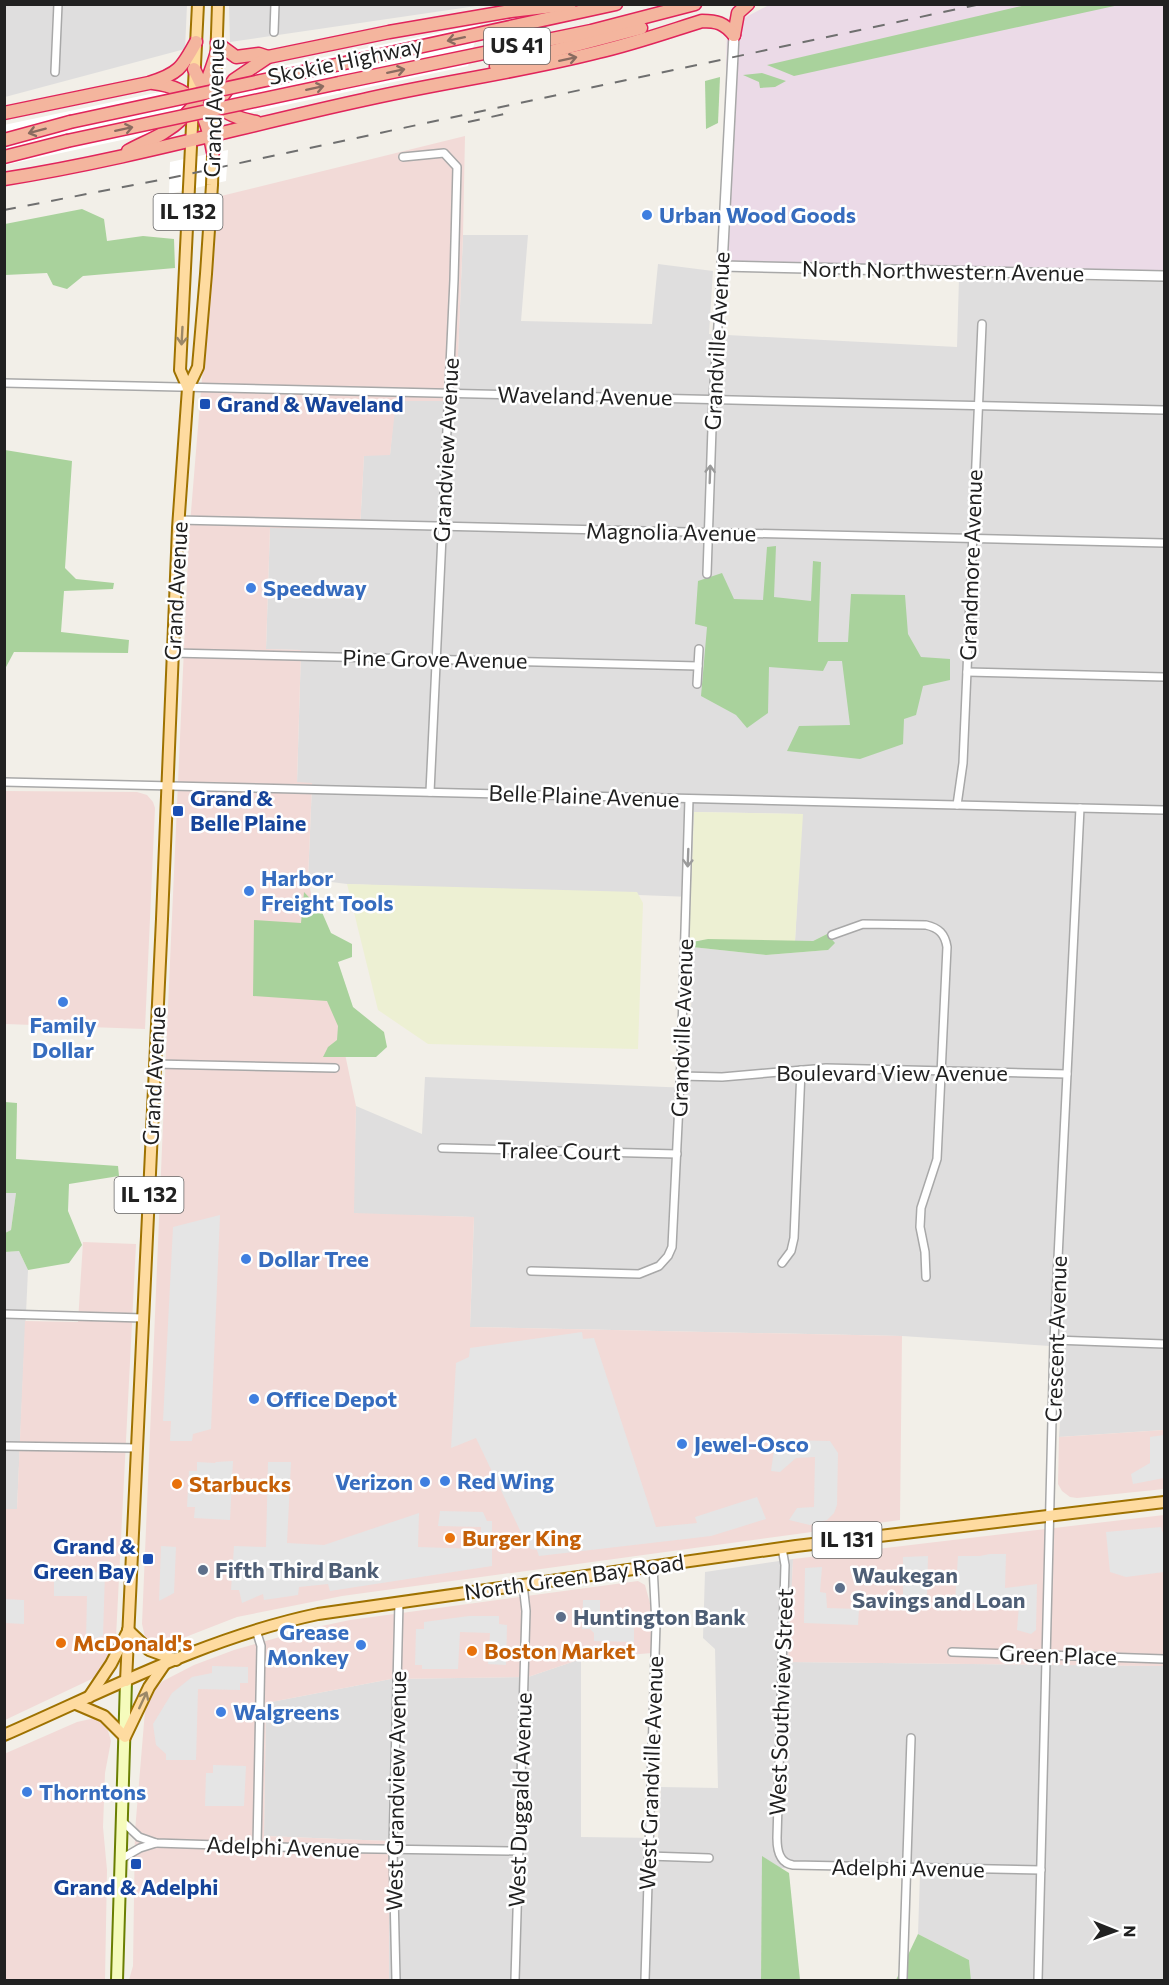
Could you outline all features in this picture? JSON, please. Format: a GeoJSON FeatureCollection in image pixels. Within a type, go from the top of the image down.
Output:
{"type":"FeatureCollection","features":[{"type":"Feature","properties":{"kind":"highway"},"geometry":{"type":"LineString","coordinates":[[192,144],[215,105],[234,80],[268,57],[389,32],[511,11],[570,4]]}},
{"type":"Feature","properties":{"kind":"highway","name":"Skokie Highway"},"geometry":{"type":"LineString","coordinates":[[4,140],[70,122],[616,4]]}},
{"type":"Feature","properties":{"kind":"highway","name":"Skokie Highway"},"geometry":{"type":"LineString","coordinates":[[4,157],[67,141],[601,28],[695,4]]}},
{"type":"Feature","properties":{"kind":"highway"},"geometry":{"type":"LineString","coordinates":[[408,90],[651,25],[683,14],[702,4]]}},
{"type":"Feature","properties":{"kind":"highway"},"geometry":{"type":"LineString","coordinates":[[734,35],[738,13],[748,4]]}},
{"type":"Feature","properties":{"kind":"highway"},"geometry":{"type":"LineString","coordinates":[[4,178],[192,144],[260,122],[408,90],[529,68],[597,52],[702,21],[718,21],[734,35]]}},
{"type":"Feature","properties":{"kind":"highway"},"geometry":{"type":"LineString","coordinates":[[4,113],[149,83],[169,76],[180,68],[196,42]]}},
{"type":"Feature","properties":{"kind":"highway"},"geometry":{"type":"LineString","coordinates":[[120,156],[164,133],[194,104],[205,89],[217,47],[236,57],[259,54],[268,57]]}},
{"type":"Feature","properties":{"kind":"highway"},"geometry":{"type":"LineString","coordinates":[[194,69],[215,105],[232,117],[260,122]]}},
{"type":"Feature","properties":{"kind":"highway"},"geometry":{"type":"LineString","coordinates":[[149,83],[176,88],[194,104],[206,120],[212,136],[213,152]]}},
{"type":"Feature","properties":{"kind":"main road","name":"Grand Avenue"},"geometry":{"type":"LineString","coordinates":[[188,388],[180,370],[198,4]]}},
{"type":"Feature","properties":{"kind":"main road","name":"Grand Avenue"},"geometry":{"type":"LineString","coordinates":[[212,136],[218,4]]}},
{"type":"Feature","properties":{"kind":"main road","name":"Grand Avenue"},"geometry":{"type":"LineString","coordinates":[[117,1980],[128,1630],[178,520],[188,388],[198,367],[213,152]]}},
{"type":"Feature","properties":{"kind":"main road","name":"North Green Bay Road"},"geometry":{"type":"LineString","coordinates":[[4,1735],[176,1660],[256,1630],[340,1610],[782,1548],[1164,1502]]}},
{"type":"Feature","properties":{"kind":"main road"},"geometry":{"type":"LineString","coordinates":[[88,1698],[111,1664],[128,1630],[154,1653],[176,1660]]}},
{"type":"Feature","properties":{"kind":"main road"},"geometry":{"type":"LineString","coordinates":[[76,1704],[104,1716],[124,1737],[149,1687],[164,1665]]}},
{"type":"Feature","properties":{"kind":"street"},"geometry":{"type":"LineString","coordinates":[[55,72],[58,4]]}},
{"type":"Feature","properties":{"kind":"street"},"geometry":{"type":"LineString","coordinates":[[274,32],[275,4]]}},
{"type":"Feature","properties":{"kind":"street","name":"Grandville Avenue"},"geometry":{"type":"LineString","coordinates":[[706,574],[713,399],[734,35]]}},
{"type":"Feature","properties":{"kind":"street","name":"Grandview Avenue"},"geometry":{"type":"LineString","coordinates":[[402,157],[444,153],[457,167],[430,792]]}},
{"type":"Feature","properties":{"kind":"street","name":"North Northwestern Avenue"},"geometry":{"type":"LineString","coordinates":[[722,266],[1164,276]]}},
{"type":"Feature","properties":{"kind":"street","name":"Grandmore Avenue"},"geometry":{"type":"LineString","coordinates":[[957,805],[963,763],[982,324]]}},
{"type":"Feature","properties":{"kind":"street","name":"Waveland Avenue"},"geometry":{"type":"LineString","coordinates":[[4,383],[1164,410]]}},
{"type":"Feature","properties":{"kind":"street","name":"Magnolia Avenue"},"geometry":{"type":"LineString","coordinates":[[178,520],[1164,543]]}},
{"type":"Feature","properties":{"kind":"street"},"geometry":{"type":"LineString","coordinates":[[698,684],[699,649]]}},
{"type":"Feature","properties":{"kind":"street","name":"Pine Grove Avenue"},"geometry":{"type":"LineString","coordinates":[[173,653],[698,666]]}},
{"type":"Feature","properties":{"kind":"street"},"geometry":{"type":"LineString","coordinates":[[967,672],[1164,677]]}},
{"type":"Feature","properties":{"kind":"street","name":"Belle Plaine Avenue"},"geometry":{"type":"LineString","coordinates":[[4,782],[1164,810]]}},
{"type":"Feature","properties":{"kind":"street","name":"Grandville Avenue"},"geometry":{"type":"LineString","coordinates":[[531,1271],[639,1274],[659,1266],[668,1257],[673,1242],[681,1076],[689,799]]}},
{"type":"Feature","properties":{"kind":"street","name":"Crescent Avenue"},"geometry":{"type":"LineString","coordinates":[[1038,1980],[1054,1340],[1080,808]]}},
{"type":"Feature","properties":{"kind":"street"},"geometry":{"type":"LineString","coordinates":[[832,935],[847,928],[874,923],[926,925],[934,927],[946,939],[937,1159],[921,1208],[920,1227],[925,1252],[926,1277]]}},
{"type":"Feature","properties":{"kind":"street"},"geometry":{"type":"LineString","coordinates":[[155,1064],[336,1068]]}},
{"type":"Feature","properties":{"kind":"street","name":"Boulevard View Avenue"},"geometry":{"type":"LineString","coordinates":[[681,1076],[722,1077],[801,1070],[860,1068],[1067,1074]]}},
{"type":"Feature","properties":{"kind":"street"},"geometry":{"type":"LineString","coordinates":[[783,1263],[791,1251],[794,1238],[801,1070]]}},
{"type":"Feature","properties":{"kind":"street","name":"Tralee Court"},"geometry":{"type":"LineString","coordinates":[[442,1148],[677,1154]]}},
{"type":"Feature","properties":{"kind":"street"},"geometry":{"type":"LineString","coordinates":[[4,1314],[143,1318]]}},
{"type":"Feature","properties":{"kind":"street"},"geometry":{"type":"LineString","coordinates":[[1054,1340],[1164,1344]]}},
{"type":"Feature","properties":{"kind":"street"},"geometry":{"type":"LineString","coordinates":[[4,1446],[137,1448]]}},
{"type":"Feature","properties":{"kind":"street","name":"West Southview Street"},"geometry":{"type":"LineString","coordinates":[[780,1856],[777,1838],[785,1565],[782,1548]]}},
{"type":"Feature","properties":{"kind":"street","name":"West Grandville Avenue"},"geometry":{"type":"LineString","coordinates":[[645,1980],[656,1624],[653,1566]]}},
{"type":"Feature","properties":{"kind":"street","name":"West Duggald Avenue"},"geometry":{"type":"LineString","coordinates":[[515,1980],[526,1611],[523,1584]]}},
{"type":"Feature","properties":{"kind":"street","name":"West Grandview Avenue"},"geometry":{"type":"LineString","coordinates":[[396,1980],[393,1849],[399,1602]]}},
{"type":"Feature","properties":{"kind":"street"},"geometry":{"type":"LineString","coordinates":[[256,1630],[261,1646],[257,1846]]}},
{"type":"Feature","properties":{"kind":"street","name":"Green Place"},"geometry":{"type":"LineString","coordinates":[[952,1652],[1164,1659]]}},
{"type":"Feature","properties":{"kind":"street"},"geometry":{"type":"LineString","coordinates":[[903,1978],[911,1738]]}},
{"type":"Feature","properties":{"kind":"street","name":"Adelphi Avenue"},"geometry":{"type":"LineString","coordinates":[[122,1821],[139,1837],[156,1843],[518,1851]]}},
{"type":"Feature","properties":{"kind":"street","name":"Adelphi Avenue"},"geometry":{"type":"LineString","coordinates":[[121,1859],[140,1848],[156,1843]]}},
{"type":"Feature","properties":{"kind":"street"},"geometry":{"type":"LineString","coordinates":[[648,1856],[709,1857]]}},
{"type":"Feature","properties":{"kind":"street","name":"Adelphi Avenue"},"geometry":{"type":"LineString","coordinates":[[780,1856],[786,1864],[793,1865],[1041,1870]]}},
{"type":"Feature","properties":{"kind":"shaded area"},"geometry":{"type":"Polygon","coordinates":[[[5,5],[187,5],[185,49],[5,97],[5,5]]]}},
{"type":"Feature","properties":{"kind":"shaded area"},"geometry":{"type":"Polygon","coordinates":[[[229,5],[483,5],[230,42],[229,5]]]}},
{"type":"Feature","properties":{"kind":"shaded area"},"geometry":{"type":"Polygon","coordinates":[[[769,5],[1164,5],[1164,277],[722,266],[727,27],[769,5]]]}},
{"type":"Feature","properties":{"kind":"shaded area"},"geometry":{"type":"Polygon","coordinates":[[[465,136],[456,401],[396,401],[390,455],[364,456],[360,529],[270,528],[266,649],[301,650],[297,782],[312,783],[308,879],[356,1106],[354,1213],[474,1217],[470,1327],[902,1336],[900,1520],[342,1596],[237,1617],[165,1645],[153,1646],[145,1637],[142,1624],[167,1029],[189,536],[217,197],[465,136]]]}},
{"type":"Feature","properties":{"kind":"shaded area"},"geometry":{"type":"Polygon","coordinates":[[[463,235],[528,235],[521,321],[652,324],[658,264],[713,271],[709,334],[957,347],[959,278],[1164,282],[1164,1430],[1059,1437],[1065,1347],[902,1336],[470,1327],[474,1217],[353,1214],[356,1106],[422,1134],[425,1077],[690,1088],[692,947],[766,955],[828,950],[827,934],[813,941],[795,941],[802,814],[695,812],[691,897],[347,884],[308,879],[312,784],[297,783],[301,650],[266,649],[270,527],[360,528],[364,455],[390,455],[395,400],[456,401],[463,235]]]}},
{"type":"Feature","properties":{"kind":"shaded area"},"geometry":{"type":"Polygon","coordinates":[[[5,791],[137,792],[147,795],[153,802],[155,808],[145,1029],[5,1024],[5,791]]]}},
{"type":"Feature","properties":{"kind":"shaded area"},"geometry":{"type":"Polygon","coordinates":[[[5,1193],[16,1193],[11,1230],[5,1233],[5,1193]]]}},
{"type":"Feature","properties":{"kind":"shaded area"},"geometry":{"type":"Polygon","coordinates":[[[220,1215],[211,1429],[193,1434],[192,1441],[170,1441],[171,1421],[163,1421],[173,1227],[220,1215]]]}},
{"type":"Feature","properties":{"kind":"shaded area"},"geometry":{"type":"Polygon","coordinates":[[[83,1242],[136,1244],[116,1637],[113,1650],[98,1676],[5,1720],[5,1509],[17,1509],[25,1321],[78,1322],[83,1242]]]}},
{"type":"Feature","properties":{"kind":"shaded area"},"geometry":{"type":"Polygon","coordinates":[[[19,1251],[28,1270],[17,1509],[5,1509],[5,1252],[19,1251]]]}},
{"type":"Feature","properties":{"kind":"shaded area"},"geometry":{"type":"Polygon","coordinates":[[[582,1332],[583,1339],[594,1338],[656,1527],[697,1523],[695,1517],[757,1497],[766,1519],[711,1536],[539,1556],[537,1550],[527,1545],[476,1438],[451,1448],[456,1363],[469,1357],[470,1348],[582,1332]]]}},
{"type":"Feature","properties":{"kind":"shaded area"},"geometry":{"type":"Polygon","coordinates":[[[1164,1430],[1164,1489],[1077,1498],[1070,1497],[1062,1491],[1058,1484],[1059,1437],[1164,1430]]]}},
{"type":"Feature","properties":{"kind":"shaded area"},"geometry":{"type":"Polygon","coordinates":[[[1164,1435],[1164,1478],[1133,1484],[1131,1474],[1150,1463],[1150,1437],[1164,1435]]]}},
{"type":"Feature","properties":{"kind":"shaded area"},"geometry":{"type":"Polygon","coordinates":[[[782,1440],[830,1441],[838,1453],[837,1505],[834,1513],[827,1520],[810,1525],[789,1520],[797,1508],[814,1507],[815,1457],[796,1458],[780,1472],[771,1471],[774,1450],[782,1440]]]}},
{"type":"Feature","properties":{"kind":"shaded area"},"geometry":{"type":"Polygon","coordinates":[[[233,1461],[230,1520],[194,1518],[195,1507],[187,1507],[189,1471],[197,1471],[197,1462],[233,1461]]]}},
{"type":"Feature","properties":{"kind":"shaded area"},"geometry":{"type":"Polygon","coordinates":[[[268,1462],[291,1462],[287,1543],[324,1545],[419,1513],[418,1547],[481,1549],[481,1527],[438,1526],[440,1511],[483,1512],[487,1521],[492,1521],[492,1566],[330,1591],[328,1584],[299,1587],[298,1595],[264,1600],[263,1594],[242,1603],[239,1590],[231,1590],[234,1546],[266,1547],[268,1462]]]}},
{"type":"Feature","properties":{"kind":"shaded area"},"geometry":{"type":"Polygon","coordinates":[[[1164,1515],[1164,1666],[788,1662],[793,1559],[1164,1515]]]}},
{"type":"Feature","properties":{"kind":"shaded area"},"geometry":{"type":"Polygon","coordinates":[[[1161,1527],[1164,1536],[1164,1572],[1126,1577],[1110,1572],[1106,1532],[1161,1527]]]}},
{"type":"Feature","properties":{"kind":"shaded area"},"geometry":{"type":"Polygon","coordinates":[[[161,1546],[176,1547],[174,1593],[159,1601],[161,1546]]]}},
{"type":"Feature","properties":{"kind":"shaded area"},"geometry":{"type":"Polygon","coordinates":[[[1006,1554],[1005,1588],[1037,1584],[1036,1630],[1031,1634],[1017,1630],[1019,1605],[955,1602],[958,1556],[1006,1554]]]}},
{"type":"Feature","properties":{"kind":"shaded area"},"geometry":{"type":"Polygon","coordinates":[[[928,1556],[927,1597],[903,1596],[903,1557],[928,1556]]]}},
{"type":"Feature","properties":{"kind":"shaded area"},"geometry":{"type":"Polygon","coordinates":[[[793,1559],[789,1662],[1164,1666],[1164,1980],[971,1980],[969,1960],[918,1934],[920,1874],[780,1868],[763,1857],[761,1980],[389,1980],[389,1841],[264,1836],[266,1703],[391,1679],[528,1677],[581,1659],[581,1837],[658,1838],[661,1787],[718,1788],[715,1649],[703,1638],[705,1572],[793,1559]]]}},
{"type":"Feature","properties":{"kind":"shaded area"},"geometry":{"type":"Polygon","coordinates":[[[822,1567],[820,1592],[826,1593],[827,1608],[859,1609],[858,1625],[804,1623],[805,1568],[822,1567]]]}},
{"type":"Feature","properties":{"kind":"shaded area"},"geometry":{"type":"Polygon","coordinates":[[[65,1571],[105,1572],[103,1636],[86,1641],[87,1596],[54,1596],[54,1579],[64,1579],[65,1571]]]}},
{"type":"Feature","properties":{"kind":"shaded area"},"geometry":{"type":"Polygon","coordinates":[[[638,1581],[645,1585],[651,1607],[652,1653],[581,1659],[528,1677],[391,1679],[266,1703],[264,1836],[389,1841],[389,1980],[129,1980],[133,1966],[135,1831],[145,1711],[147,1700],[153,1690],[163,1681],[194,1665],[234,1650],[350,1620],[638,1581]]]}},
{"type":"Feature","properties":{"kind":"shaded area"},"geometry":{"type":"Polygon","coordinates":[[[5,1599],[24,1600],[24,1624],[5,1623],[5,1599]]]}},
{"type":"Feature","properties":{"kind":"shaded area"},"geometry":{"type":"Polygon","coordinates":[[[583,1600],[600,1600],[600,1617],[634,1617],[634,1642],[594,1641],[594,1633],[590,1629],[582,1629],[583,1600]]]}},
{"type":"Feature","properties":{"kind":"shaded area"},"geometry":{"type":"Polygon","coordinates":[[[469,1616],[499,1616],[499,1624],[507,1625],[506,1665],[488,1664],[490,1633],[460,1632],[458,1669],[422,1669],[422,1665],[415,1665],[416,1629],[424,1629],[424,1622],[469,1616]]]}},
{"type":"Feature","properties":{"kind":"shaded area"},"geometry":{"type":"Polygon","coordinates":[[[212,1666],[248,1667],[248,1683],[240,1683],[240,1690],[198,1689],[196,1760],[166,1760],[166,1754],[156,1745],[153,1724],[172,1693],[192,1677],[212,1673],[212,1666]]]}},
{"type":"Feature","properties":{"kind":"shaded area"},"geometry":{"type":"Polygon","coordinates":[[[95,1718],[102,1719],[106,1724],[111,1741],[105,1773],[103,1827],[107,1870],[105,1980],[5,1980],[4,1754],[77,1722],[95,1718]]]}},
{"type":"Feature","properties":{"kind":"shaded area"},"geometry":{"type":"Polygon","coordinates":[[[213,1765],[246,1766],[244,1806],[205,1806],[206,1773],[213,1773],[213,1765]]]}},
{"type":"Feature","properties":{"kind":"green space"},"geometry":{"type":"Polygon","coordinates":[[[1026,5],[1119,5],[794,76],[767,65],[1026,5]]]}},
{"type":"Feature","properties":{"kind":"green space"},"geometry":{"type":"Polygon","coordinates":[[[762,73],[786,81],[775,87],[760,88],[759,82],[743,75],[762,73]]]}},
{"type":"Feature","properties":{"kind":"green space"},"geometry":{"type":"Polygon","coordinates":[[[720,77],[718,123],[706,129],[705,81],[720,77]]]}},
{"type":"Feature","properties":{"kind":"green space"},"geometry":{"type":"Polygon","coordinates":[[[82,209],[104,219],[107,241],[143,236],[174,239],[175,268],[83,276],[67,289],[53,285],[47,273],[5,275],[5,224],[82,209]]]}},
{"type":"Feature","properties":{"kind":"green space"},"geometry":{"type":"Polygon","coordinates":[[[5,450],[72,461],[65,568],[76,579],[114,583],[113,589],[64,591],[61,632],[129,640],[128,653],[14,652],[5,669],[5,450]]]}},
{"type":"Feature","properties":{"kind":"green space"},"geometry":{"type":"Polygon","coordinates":[[[776,546],[774,597],[811,601],[813,561],[821,562],[818,642],[848,642],[851,594],[905,595],[908,634],[921,657],[950,659],[950,680],[923,686],[916,715],[904,719],[903,744],[860,759],[787,751],[799,726],[850,725],[842,661],[828,661],[823,671],[769,667],[768,713],[747,728],[736,715],[701,696],[707,627],[695,624],[698,581],[722,573],[734,599],[763,600],[767,547],[776,546]]]}},
{"type":"Feature","properties":{"kind":"green space"},"geometry":{"type":"Polygon","coordinates":[[[694,812],[803,814],[795,941],[689,940],[694,812]]]}},
{"type":"Feature","properties":{"kind":"green space"},"geometry":{"type":"Polygon","coordinates":[[[347,884],[637,892],[643,903],[638,1049],[428,1044],[378,1010],[347,884]]]}},
{"type":"Feature","properties":{"kind":"green space"},"geometry":{"type":"Polygon","coordinates":[[[304,892],[321,910],[331,933],[352,944],[352,957],[338,962],[353,1007],[384,1032],[387,1047],[376,1057],[323,1057],[328,1047],[337,1040],[338,1026],[327,1001],[253,996],[254,920],[301,923],[304,892]]]}},
{"type":"Feature","properties":{"kind":"green space"},"geometry":{"type":"Polygon","coordinates":[[[827,934],[835,943],[828,950],[766,955],[692,947],[692,942],[708,939],[813,941],[827,934]]]}},
{"type":"Feature","properties":{"kind":"green space"},"geometry":{"type":"Polygon","coordinates":[[[5,1102],[17,1103],[16,1159],[118,1166],[119,1176],[69,1184],[68,1211],[82,1245],[69,1263],[28,1270],[19,1251],[5,1252],[5,1233],[11,1230],[16,1193],[5,1193],[5,1102]]]}},
{"type":"Feature","properties":{"kind":"green space"},"geometry":{"type":"Polygon","coordinates":[[[762,1856],[789,1873],[800,1980],[761,1980],[762,1856]]]}},
{"type":"Feature","properties":{"kind":"green space"},"geometry":{"type":"Polygon","coordinates":[[[918,1934],[969,1960],[971,1980],[896,1980],[918,1934]]]}},
{"type":"Feature","properties":{"kind":"pier"},"geometry":{"type":"Polygon","coordinates":[[[480,24],[468,66],[5,165],[4,125],[480,24]]]}},
{"type":"Feature","properties":{"kind":"pier"},"geometry":{"type":"Polygon","coordinates":[[[228,150],[226,181],[169,194],[170,162],[228,150]]]}},
{"type":"Feature","properties":{"kind":"railway"},"geometry":{"type":"LineString","coordinates":[[4,210],[170,178],[981,4]]}},
{"type":"Feature","properties":{"kind":"railway"},"geometry":{"type":"LineString","coordinates":[[468,122],[509,113]]}},
{"type":"Feature","properties":{"kind":"place","name":"Urban Wood Goods"},"geometry":{"type":"Point","coordinates":[647,215]}},
{"type":"Feature","properties":{"kind":"place","name":"Grand & Waveland"},"geometry":{"type":"Point","coordinates":[205,404]}},
{"type":"Feature","properties":{"kind":"place","name":"Speedway"},"geometry":{"type":"Point","coordinates":[251,588]}},
{"type":"Feature","properties":{"kind":"place","name":"Grand & Belle Plaine"},"geometry":{"type":"Point","coordinates":[178,811]}},
{"type":"Feature","properties":{"kind":"place","name":"Harbor Freight Tools"},"geometry":{"type":"Point","coordinates":[249,891]}},
{"type":"Feature","properties":{"kind":"place","name":"Family Dollar"},"geometry":{"type":"Point","coordinates":[63,1002]}},
{"type":"Feature","properties":{"kind":"place","name":"Dollar Tree"},"geometry":{"type":"Point","coordinates":[246,1259]}},
{"type":"Feature","properties":{"kind":"place","name":"Office Depot"},"geometry":{"type":"Point","coordinates":[254,1399]}},
{"type":"Feature","properties":{"kind":"place","name":"Jewel-Osco"},"geometry":{"type":"Point","coordinates":[682,1444]}},
{"type":"Feature","properties":{"kind":"place","name":"Red Wing"},"geometry":{"type":"Point","coordinates":[445,1481]}},
{"type":"Feature","properties":{"kind":"place","name":"Verizon"},"geometry":{"type":"Point","coordinates":[425,1482]}},
{"type":"Feature","properties":{"kind":"place","name":"Starbucks"},"geometry":{"type":"Point","coordinates":[177,1484]}},
{"type":"Feature","properties":{"kind":"place","name":"Burger King"},"geometry":{"type":"Point","coordinates":[450,1538]}},
{"type":"Feature","properties":{"kind":"place","name":"Grand & Green Bay"},"geometry":{"type":"Point","coordinates":[148,1559]}},
{"type":"Feature","properties":{"kind":"place","name":"Fifth Third Bank"},"geometry":{"type":"Point","coordinates":[203,1570]}},
{"type":"Feature","properties":{"kind":"place","name":"Waukegan Savings and Loan"},"geometry":{"type":"Point","coordinates":[840,1588]}},
{"type":"Feature","properties":{"kind":"place","name":"Huntington Bank"},"geometry":{"type":"Point","coordinates":[561,1617]}},
{"type":"Feature","properties":{"kind":"place","name":"McDonald's"},"geometry":{"type":"Point","coordinates":[61,1643]}},
{"type":"Feature","properties":{"kind":"place","name":"Grease Monkey"},"geometry":{"type":"Point","coordinates":[361,1645]}},
{"type":"Feature","properties":{"kind":"place","name":"Boston Market"},"geometry":{"type":"Point","coordinates":[472,1651]}},
{"type":"Feature","properties":{"kind":"place","name":"Walgreens"},"geometry":{"type":"Point","coordinates":[221,1712]}},
{"type":"Feature","properties":{"kind":"place","name":"Thorntons"},"geometry":{"type":"Point","coordinates":[27,1792]}},
{"type":"Feature","properties":{"kind":"place","name":"Grand & Adelphi"},"geometry":{"type":"Point","coordinates":[136,1864]}}]}
